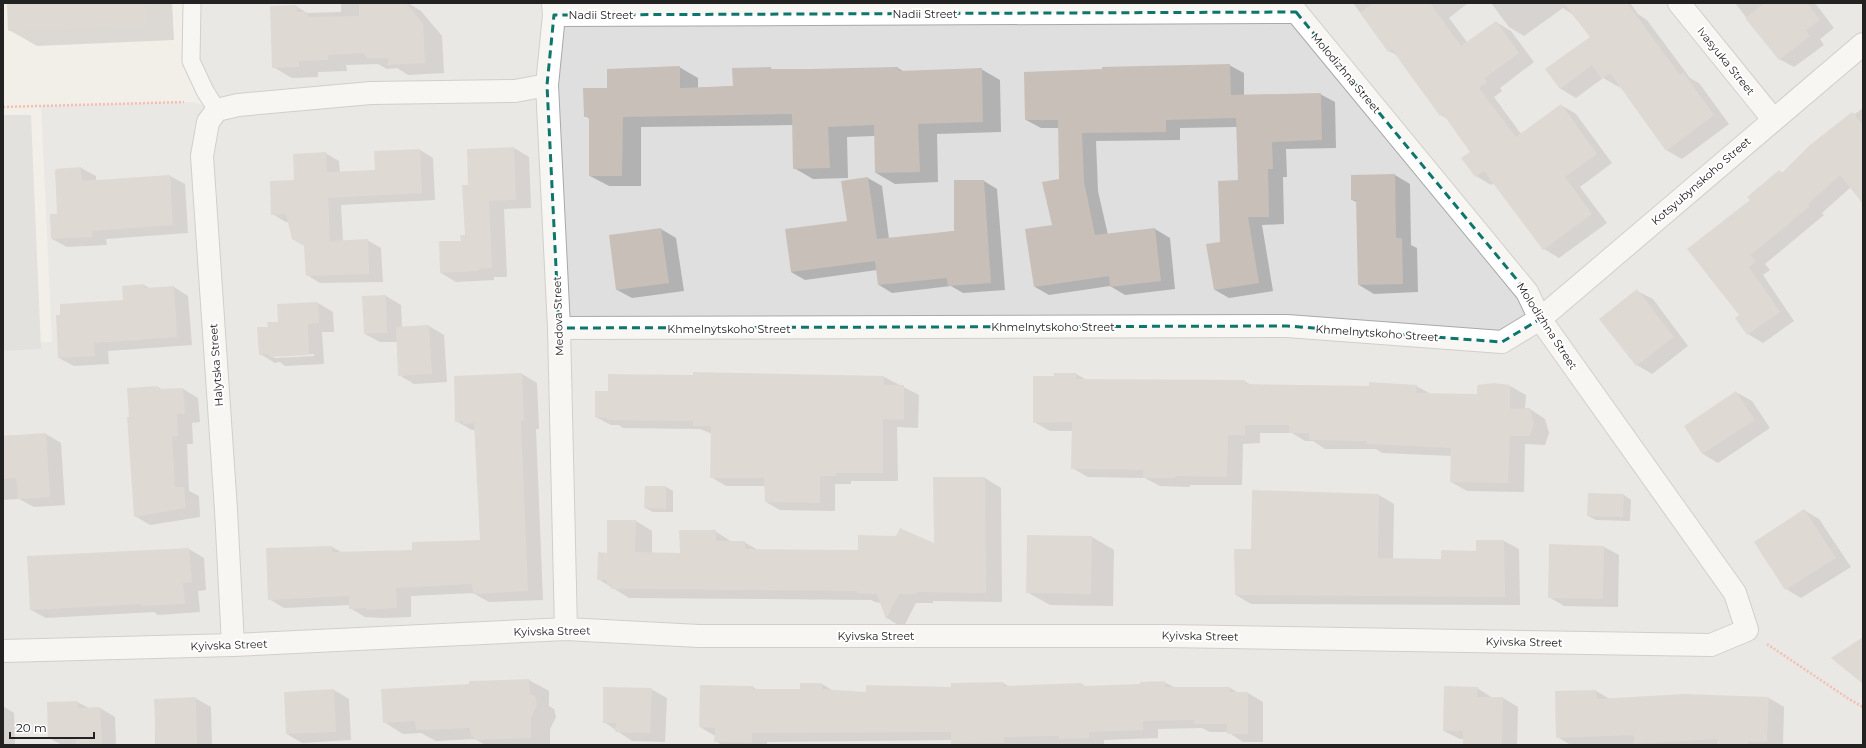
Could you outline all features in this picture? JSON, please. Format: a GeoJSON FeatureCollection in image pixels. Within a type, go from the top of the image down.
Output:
{"type":"FeatureCollection","features":[{"type":"Feature","properties":{"kind":"street","name":"Ivasyuka Street"},"geometry":{"type":"LineString","coordinates":[[1679,3],[1773,119]]}},
{"type":"Feature","properties":{"kind":"street","name":"Nadii Street"},"geometry":{"type":"LineString","coordinates":[[554,9],[1292,8]]}},
{"type":"Feature","properties":{"kind":"street","name":"Molodizhna Street"},"geometry":{"type":"LineString","coordinates":[[1292,8],[1527,292],[1540,319],[1734,593],[1747,630]]}},
{"type":"Feature","properties":{"kind":"street","name":"Medova Street"},"geometry":{"type":"LineString","coordinates":[[554,9],[547,85],[559,328],[566,629]]}},
{"type":"Feature","properties":{"kind":"street","name":"Kotsyubynskoho Street"},"geometry":{"type":"LineString","coordinates":[[1540,319],[1773,119],[1863,44]]}},
{"type":"Feature","properties":{"kind":"street"},"geometry":{"type":"LineString","coordinates":[[217,110],[238,105],[371,93],[515,91],[547,85]]}},
{"type":"Feature","properties":{"kind":"street","name":"Halytska Street"},"geometry":{"type":"LineString","coordinates":[[217,110],[208,122],[202,156],[226,510],[233,645]]}},
{"type":"Feature","properties":{"kind":"street","name":"Khmelnytskoho Street"},"geometry":{"type":"LineString","coordinates":[[559,328],[1287,326],[1502,342],[1540,319]]}},
{"type":"Feature","properties":{"kind":"street","name":"Kyivska Street"},"geometry":{"type":"LineString","coordinates":[[3,651],[233,645],[566,629],[699,636],[1166,636],[1711,645],[1747,630]]}},
{"type":"Feature","properties":{"kind":"lane"},"geometry":{"type":"LineString","coordinates":[[192,3],[191,61],[205,91],[217,110]]}},
{"type":"Feature","properties":{"kind":"path"},"geometry":{"type":"LineString","coordinates":[[3,107],[193,102],[217,110]]}},
{"type":"Feature","properties":{"kind":"path"},"geometry":{"type":"LineString","coordinates":[[1747,630],[1849,700],[1863,707]]}},
{"type":"Feature","properties":{"kind":"highlighted area"},"geometry":{"type":"Polygon","coordinates":[[[1296,12],[1527,292],[1540,319],[1502,342],[1287,326],[559,328],[547,85],[554,15],[1296,12]]]}},
{"type":"Feature","properties":{"kind":"shaded area"},"geometry":{"type":"Polygon","coordinates":[[[192,3],[1863,3],[1863,745],[3,745],[3,344],[52,342],[41,106],[193,102],[216,109],[191,61],[192,3]]]}},
{"type":"Feature","properties":{"kind":"shaded area"},"geometry":{"type":"Polygon","coordinates":[[[3,115],[31,115],[41,349],[3,351],[3,115]]]}},
{"type":"Feature","properties":{"kind":"building"},"geometry":{"type":"Polygon","coordinates":[[[7,3],[145,3],[146,25],[8,31],[7,3]]]}},
{"type":"Feature","properties":{"kind":"building"},"geometry":{"type":"Polygon","coordinates":[[[359,3],[406,3],[423,24],[425,63],[388,65],[388,58],[367,58],[363,53],[328,55],[328,60],[299,61],[299,67],[272,68],[270,6],[296,5],[297,12],[308,12],[308,17],[359,16],[359,3]]]}},
{"type":"Feature","properties":{"kind":"building"},"geometry":{"type":"Polygon","coordinates":[[[1373,3],[1430,3],[1461,46],[1496,21],[1519,53],[1485,78],[1487,82],[1479,88],[1516,137],[1561,104],[1597,154],[1565,177],[1592,214],[1543,250],[1484,171],[1475,177],[1461,158],[1470,152],[1443,114],[1440,116],[1392,50],[1388,52],[1360,13],[1373,3]]]}},
{"type":"Feature","properties":{"kind":"building"},"geometry":{"type":"Polygon","coordinates":[[[1564,3],[1627,3],[1680,75],[1683,72],[1714,115],[1666,151],[1610,73],[1602,79],[1592,65],[1560,89],[1545,69],[1590,37],[1564,3]]]}},
{"type":"Feature","properties":{"kind":"building"},"geometry":{"type":"Polygon","coordinates":[[[1765,3],[1807,3],[1820,20],[1806,30],[1810,36],[1779,60],[1745,18],[1765,3]]]}},
{"type":"Feature","properties":{"kind":"building"},"geometry":{"type":"Polygon","coordinates":[[[1230,64],[1231,95],[1321,93],[1322,140],[1272,142],[1273,169],[1268,169],[1269,217],[1248,217],[1259,283],[1214,290],[1206,244],[1220,242],[1218,181],[1238,180],[1236,118],[1166,120],[1166,132],[1082,133],[1084,182],[1095,235],[1155,228],[1161,281],[1110,287],[1109,276],[1034,287],[1025,229],[1052,225],[1042,182],[1059,179],[1058,120],[1025,120],[1024,72],[1102,69],[1102,67],[1230,64]]]}},
{"type":"Feature","properties":{"kind":"building"},"geometry":{"type":"Polygon","coordinates":[[[680,66],[680,88],[733,86],[732,68],[771,67],[771,69],[811,69],[898,67],[899,71],[982,68],[983,122],[918,124],[920,172],[875,173],[874,125],[828,127],[830,168],[793,169],[792,114],[623,117],[622,176],[589,176],[589,117],[584,117],[583,88],[607,88],[607,69],[680,66]]]}},
{"type":"Feature","properties":{"kind":"building"},"geometry":{"type":"Polygon","coordinates":[[[1852,112],[1863,125],[1863,204],[1840,175],[1808,204],[1810,206],[1751,255],[1756,261],[1749,267],[1780,312],[1747,335],[1735,318],[1739,315],[1687,249],[1750,200],[1747,197],[1779,170],[1782,173],[1810,145],[1852,112]]]}},
{"type":"Feature","properties":{"kind":"building"},"geometry":{"type":"Polygon","coordinates":[[[514,147],[516,200],[489,201],[492,268],[479,269],[479,271],[440,273],[439,241],[461,241],[460,235],[465,235],[462,185],[468,185],[467,149],[514,147]]]}},
{"type":"Feature","properties":{"kind":"building"},"geometry":{"type":"Polygon","coordinates":[[[420,149],[422,193],[328,198],[330,241],[368,239],[369,274],[306,276],[304,246],[292,239],[286,214],[271,215],[270,181],[294,180],[293,154],[326,152],[327,172],[375,170],[374,151],[420,149]]]}},
{"type":"Feature","properties":{"kind":"building"},"geometry":{"type":"Polygon","coordinates":[[[81,167],[82,181],[170,175],[173,225],[92,231],[92,237],[51,239],[50,214],[57,214],[55,169],[81,167]]]}},
{"type":"Feature","properties":{"kind":"building"},"geometry":{"type":"Polygon","coordinates":[[[1395,174],[1396,238],[1402,238],[1403,284],[1358,285],[1356,200],[1351,200],[1351,175],[1395,174]]]}},
{"type":"Feature","properties":{"kind":"building"},"geometry":{"type":"Polygon","coordinates":[[[868,177],[877,239],[954,231],[954,180],[984,180],[991,283],[948,286],[947,278],[878,285],[875,261],[791,272],[785,229],[847,221],[841,181],[868,177]]]}},
{"type":"Feature","properties":{"kind":"building"},"geometry":{"type":"Polygon","coordinates":[[[661,228],[669,283],[616,290],[609,235],[661,228]]]}},
{"type":"Feature","properties":{"kind":"building"},"geometry":{"type":"Polygon","coordinates":[[[144,284],[145,288],[174,286],[177,337],[94,343],[95,356],[58,358],[56,315],[60,315],[60,304],[123,300],[122,286],[144,284]]]}},
{"type":"Feature","properties":{"kind":"building"},"geometry":{"type":"Polygon","coordinates":[[[1637,289],[1674,337],[1636,366],[1599,319],[1637,289]]]}},
{"type":"Feature","properties":{"kind":"building"},"geometry":{"type":"Polygon","coordinates":[[[386,295],[387,333],[364,334],[362,296],[386,295]]]}},
{"type":"Feature","properties":{"kind":"building"},"geometry":{"type":"Polygon","coordinates":[[[318,302],[319,323],[308,324],[309,355],[269,357],[269,354],[259,355],[257,327],[268,327],[267,322],[278,322],[277,304],[318,302]]]}},
{"type":"Feature","properties":{"kind":"building"},"geometry":{"type":"Polygon","coordinates":[[[429,325],[432,374],[398,376],[396,327],[429,325]]]}},
{"type":"Feature","properties":{"kind":"building"},"geometry":{"type":"Polygon","coordinates":[[[693,372],[884,376],[884,385],[904,385],[904,420],[883,419],[883,473],[836,473],[836,476],[820,476],[820,503],[765,502],[764,478],[710,478],[711,426],[693,426],[693,421],[607,420],[607,418],[595,417],[595,391],[608,391],[608,374],[693,375],[693,372]]]}},
{"type":"Feature","properties":{"kind":"building"},"geometry":{"type":"Polygon","coordinates":[[[522,373],[524,421],[521,421],[528,591],[473,594],[472,584],[396,588],[397,608],[366,610],[366,608],[349,609],[349,596],[268,600],[266,548],[332,546],[332,552],[412,550],[412,542],[480,540],[474,423],[463,424],[463,421],[455,422],[454,376],[522,373]]]}},
{"type":"Feature","properties":{"kind":"building"},"geometry":{"type":"Polygon","coordinates":[[[1054,373],[1076,373],[1076,379],[1245,380],[1245,384],[1369,386],[1369,382],[1417,385],[1416,393],[1477,394],[1477,385],[1494,383],[1510,385],[1510,409],[1530,408],[1534,423],[1530,436],[1510,436],[1508,483],[1450,482],[1451,448],[1366,444],[1366,441],[1309,440],[1309,433],[1289,433],[1289,425],[1245,425],[1245,435],[1228,435],[1227,477],[1175,476],[1175,478],[1143,478],[1143,470],[1071,469],[1072,422],[1033,423],[1033,376],[1054,376],[1054,373]]]}},
{"type":"Feature","properties":{"kind":"building"},"geometry":{"type":"Polygon","coordinates":[[[158,386],[158,389],[183,388],[185,414],[177,414],[178,436],[172,436],[175,487],[184,487],[186,508],[134,517],[127,417],[129,417],[127,388],[158,386]]]}},
{"type":"Feature","properties":{"kind":"building"},"geometry":{"type":"Polygon","coordinates":[[[1736,391],[1755,420],[1702,454],[1684,426],[1736,391]]]}},
{"type":"Feature","properties":{"kind":"building"},"geometry":{"type":"Polygon","coordinates":[[[46,433],[50,497],[18,499],[16,478],[3,479],[3,436],[46,433]]]}},
{"type":"Feature","properties":{"kind":"building"},"geometry":{"type":"Polygon","coordinates":[[[933,477],[985,477],[986,593],[917,592],[917,594],[899,594],[886,619],[877,594],[857,593],[857,591],[611,589],[611,585],[607,585],[606,580],[597,580],[598,552],[607,553],[607,520],[636,520],[635,552],[680,553],[679,530],[716,530],[716,541],[745,541],[745,549],[858,550],[858,535],[896,536],[900,528],[934,543],[933,477]]]}},
{"type":"Feature","properties":{"kind":"building"},"geometry":{"type":"Polygon","coordinates":[[[645,486],[666,486],[666,509],[644,508],[645,486]]]}},
{"type":"Feature","properties":{"kind":"building"},"geometry":{"type":"Polygon","coordinates":[[[1252,490],[1379,494],[1378,558],[1441,559],[1441,550],[1476,551],[1476,540],[1504,540],[1505,597],[1235,595],[1234,549],[1251,549],[1252,490]]]}},
{"type":"Feature","properties":{"kind":"building"},"geometry":{"type":"Polygon","coordinates":[[[1588,493],[1624,494],[1623,517],[1587,516],[1588,493]]]}},
{"type":"Feature","properties":{"kind":"building"},"geometry":{"type":"Polygon","coordinates":[[[1804,509],[1836,558],[1785,590],[1754,542],[1804,509]]]}},
{"type":"Feature","properties":{"kind":"building"},"geometry":{"type":"Polygon","coordinates":[[[1027,535],[1092,536],[1091,594],[1026,593],[1027,535]]]}},
{"type":"Feature","properties":{"kind":"building"},"geometry":{"type":"Polygon","coordinates":[[[1549,544],[1604,546],[1603,599],[1548,598],[1549,544]]]}},
{"type":"Feature","properties":{"kind":"building"},"geometry":{"type":"Polygon","coordinates":[[[189,548],[192,582],[183,583],[185,604],[142,606],[142,604],[30,610],[27,556],[189,548]]]}},
{"type":"Feature","properties":{"kind":"building"},"geometry":{"type":"Polygon","coordinates":[[[1863,637],[1863,684],[1831,658],[1863,637]]]}},
{"type":"Feature","properties":{"kind":"building"},"geometry":{"type":"Polygon","coordinates":[[[529,679],[530,694],[535,696],[537,705],[531,718],[531,738],[474,740],[474,736],[471,737],[470,728],[416,730],[415,721],[383,723],[381,689],[469,684],[469,681],[529,679]]]}},
{"type":"Feature","properties":{"kind":"building"},"geometry":{"type":"Polygon","coordinates":[[[1165,681],[1165,687],[1230,687],[1230,692],[1248,692],[1248,734],[1227,734],[1227,724],[1194,724],[1194,720],[1143,721],[1143,730],[1089,732],[1089,738],[1059,739],[1059,736],[1004,737],[1004,743],[951,744],[951,732],[752,733],[752,743],[714,742],[715,728],[699,727],[700,685],[753,686],[753,689],[800,689],[800,683],[822,683],[822,689],[866,692],[866,685],[951,687],[951,683],[1003,682],[1003,686],[1082,683],[1082,686],[1140,684],[1140,682],[1165,681]]]}},
{"type":"Feature","properties":{"kind":"building"},"geometry":{"type":"Polygon","coordinates":[[[1444,686],[1478,687],[1477,697],[1503,697],[1502,745],[1463,745],[1463,731],[1443,731],[1444,686]]]}},
{"type":"Feature","properties":{"kind":"building"},"geometry":{"type":"Polygon","coordinates":[[[603,687],[652,688],[650,733],[615,732],[616,723],[603,723],[603,687]]]}},
{"type":"Feature","properties":{"kind":"building"},"geometry":{"type":"Polygon","coordinates":[[[334,689],[336,732],[286,734],[284,692],[334,689]]]}},
{"type":"Feature","properties":{"kind":"building"},"geometry":{"type":"Polygon","coordinates":[[[1596,690],[1597,699],[1684,694],[1769,697],[1767,742],[1748,742],[1748,745],[1717,745],[1717,739],[1634,744],[1634,735],[1556,738],[1555,691],[1596,690]]]}},
{"type":"Feature","properties":{"kind":"building"},"geometry":{"type":"Polygon","coordinates":[[[196,697],[197,745],[156,745],[154,699],[196,697]]]}},
{"type":"Feature","properties":{"kind":"building"},"geometry":{"type":"Polygon","coordinates":[[[78,701],[78,708],[100,707],[102,745],[76,745],[76,737],[48,738],[47,702],[78,701]]]}}]}
